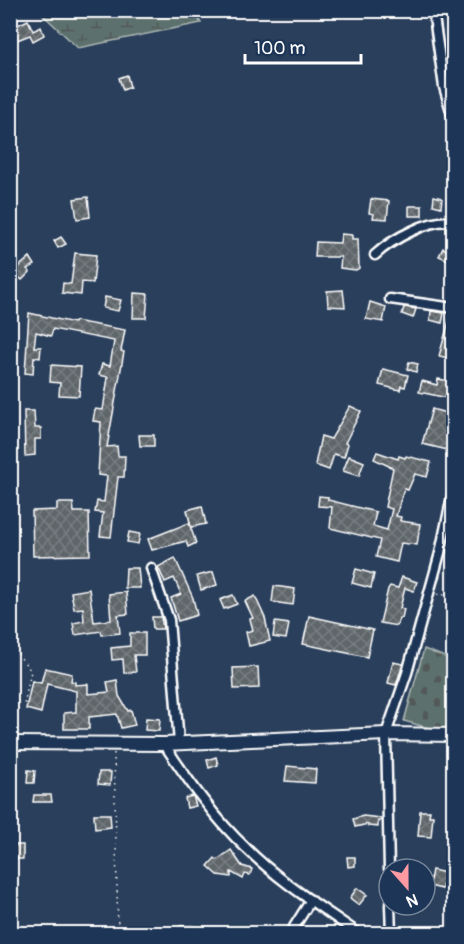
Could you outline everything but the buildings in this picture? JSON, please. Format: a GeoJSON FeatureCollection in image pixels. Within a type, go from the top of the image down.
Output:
{"type":"FeatureCollection","features":[{"type":"Feature","properties":{"kind":"main road"},"geometry":{"type":"LineString","coordinates":[[10,743],[164,744],[386,734],[453,735]]}},
{"type":"Feature","properties":{"kind":"street"},"geometry":{"type":"LineString","coordinates":[[433,10],[444,87],[453,121]]}},
{"type":"Feature","properties":{"kind":"street"},"geometry":{"type":"LineString","coordinates":[[375,255],[389,242],[404,235],[445,220],[453,222]]}},
{"type":"Feature","properties":{"kind":"street"},"geometry":{"type":"LineString","coordinates":[[390,299],[453,308]]}},
{"type":"Feature","properties":{"kind":"street"},"geometry":{"type":"LineString","coordinates":[[389,857],[386,734],[440,553],[453,488]]}},
{"type":"Feature","properties":{"kind":"street"},"geometry":{"type":"LineString","coordinates":[[151,568],[169,620],[179,743]]}},
{"type":"Feature","properties":{"kind":"street"},"geometry":{"type":"LineString","coordinates":[[164,744],[190,784],[245,848],[345,929],[359,933]]}},
{"type":"Feature","properties":{"kind":"street"},"geometry":{"type":"LineString","coordinates":[[294,933],[294,927],[311,900]]}},
{"type":"Feature","properties":{"kind":"street"},"geometry":{"type":"LineString","coordinates":[[390,917],[391,933]]}},
{"type":"Feature","properties":{"kind":"path"},"geometry":{"type":"LineString","coordinates":[[428,593],[453,596]]}},
{"type":"Feature","properties":{"kind":"path"},"geometry":{"type":"LineString","coordinates":[[10,645],[31,671],[24,705]]}},
{"type":"Feature","properties":{"kind":"path"},"geometry":{"type":"LineString","coordinates":[[113,743],[118,933]]}},
{"type":"Feature","properties":{"kind":"green space"},"geometry":{"type":"Polygon","coordinates":[[[39,11],[194,11],[201,23],[78,48],[39,11]]]}},
{"type":"Feature","properties":{"kind":"green space"},"geometry":{"type":"Polygon","coordinates":[[[424,649],[453,660],[452,716],[443,732],[404,721],[424,649]]]}}]}
